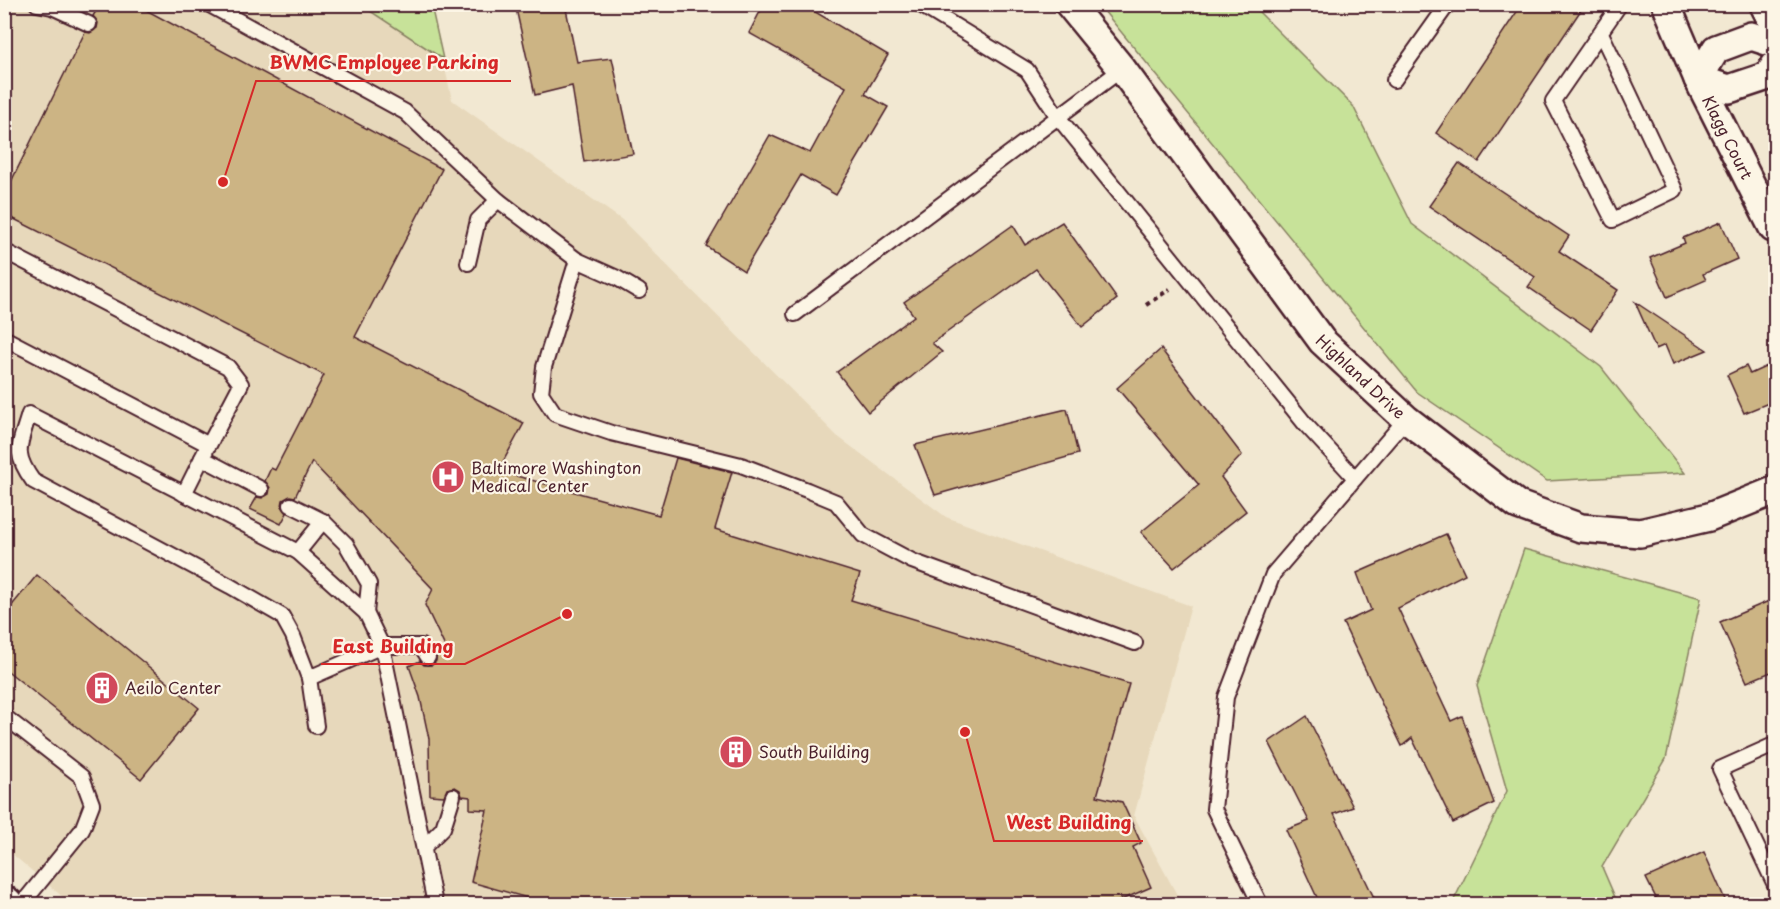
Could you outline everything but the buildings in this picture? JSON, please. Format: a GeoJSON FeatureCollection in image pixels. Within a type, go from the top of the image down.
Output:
{"type":"FeatureCollection","features":[{"type":"Feature","properties":{"kind":"street","name":"Highland Drive"},"geometry":{"type":"LineString","coordinates":[[1069,4],[1122,69],[1322,341],[1406,419],[1518,505],[1581,528],[1640,533],[1709,517],[1776,490]]}},
{"type":"Feature","properties":{"kind":"street","name":"Klagg Court"},"geometry":{"type":"LineString","coordinates":[[1666,4],[1698,79],[1773,228]]}},
{"type":"Feature","properties":{"kind":"street"},"geometry":{"type":"LineString","coordinates":[[1767,4],[1776,22]]}},
{"type":"Feature","properties":{"kind":"street","name":"Klagg Court"},"geometry":{"type":"LineString","coordinates":[[1698,79],[1716,49],[1751,36],[1776,44]]}},
{"type":"Feature","properties":{"kind":"street"},"geometry":{"type":"LineString","coordinates":[[1698,79],[1729,89],[1768,76],[1776,64]]}},
{"type":"Feature","properties":{"kind":"lane"},"geometry":{"type":"LineString","coordinates":[[37,4],[52,7],[89,24]]}},
{"type":"Feature","properties":{"kind":"lane"},"geometry":{"type":"LineString","coordinates":[[208,4],[405,112],[498,200],[576,260],[617,278],[639,291]]}},
{"type":"Feature","properties":{"kind":"lane"},"geometry":{"type":"LineString","coordinates":[[919,4],[1027,70],[1058,117],[1306,425],[1355,478]]}},
{"type":"Feature","properties":{"kind":"lane"},"geometry":{"type":"LineString","coordinates":[[1394,81],[1448,4]]}},
{"type":"Feature","properties":{"kind":"lane"},"geometry":{"type":"LineString","coordinates":[[1601,33],[1675,189],[1613,220],[1554,101],[1620,4]]}},
{"type":"Feature","properties":{"kind":"lane"},"geometry":{"type":"LineString","coordinates":[[795,314],[1122,69]]}},
{"type":"Feature","properties":{"kind":"lane"},"geometry":{"type":"LineString","coordinates":[[468,263],[478,220],[498,200]]}},
{"type":"Feature","properties":{"kind":"lane"},"geometry":{"type":"LineString","coordinates":[[4,251],[228,367],[241,384],[184,494]]}},
{"type":"Feature","properties":{"kind":"lane"},"geometry":{"type":"LineString","coordinates":[[576,260],[544,367],[541,393],[555,414],[611,433],[741,465],[836,502],[863,535],[912,561],[1135,643]]}},
{"type":"Feature","properties":{"kind":"lane"},"geometry":{"type":"LineString","coordinates":[[4,338],[206,451],[261,489]]}},
{"type":"Feature","properties":{"kind":"lane"},"geometry":{"type":"LineString","coordinates":[[316,726],[309,678],[293,636],[282,616],[33,481],[22,466],[18,452],[29,414],[298,552],[366,613],[382,646],[435,904]]}},
{"type":"Feature","properties":{"kind":"lane"},"geometry":{"type":"LineString","coordinates":[[1260,904],[1214,809],[1226,697],[1273,574],[1406,419]]}},
{"type":"Feature","properties":{"kind":"lane"},"geometry":{"type":"LineString","coordinates":[[291,505],[323,521],[346,544],[369,584],[366,613]]}},
{"type":"Feature","properties":{"kind":"lane"},"geometry":{"type":"LineString","coordinates":[[298,552],[323,521]]}},
{"type":"Feature","properties":{"kind":"lane"},"geometry":{"type":"LineString","coordinates":[[309,678],[382,646],[421,646],[428,657]]}},
{"type":"Feature","properties":{"kind":"lane"},"geometry":{"type":"LineString","coordinates":[[4,716],[82,777],[92,804],[82,830],[22,904]]}},
{"type":"Feature","properties":{"kind":"lane"},"geometry":{"type":"LineString","coordinates":[[1776,744],[1720,769],[1776,887]]}},
{"type":"Feature","properties":{"kind":"lane"},"geometry":{"type":"LineString","coordinates":[[424,847],[442,828],[453,796]]}},
{"type":"Feature","properties":{"kind":"path"},"geometry":{"type":"LineString","coordinates":[[1146,305],[1188,278]]}},
{"type":"Feature","properties":{"kind":"shaded area","name":"Baltimore Washington Medical Center"},"geometry":{"type":"Polygon","coordinates":[[[5,5],[361,5],[443,59],[452,100],[622,220],[837,436],[946,517],[1191,606],[1134,816],[1182,904],[71,904],[5,848],[5,5]]]}},
{"type":"Feature","properties":{"kind":"green space"},"geometry":{"type":"Polygon","coordinates":[[[361,5],[431,5],[443,59],[361,5]]]}},
{"type":"Feature","properties":{"kind":"green space"},"geometry":{"type":"Polygon","coordinates":[[[1099,5],[1252,5],[1353,106],[1412,224],[1601,367],[1685,473],[1547,481],[1417,392],[1099,5]]]}},
{"type":"Feature","properties":{"kind":"green space"},"geometry":{"type":"Polygon","coordinates":[[[1524,549],[1701,598],[1666,759],[1602,867],[1618,904],[1452,904],[1507,791],[1477,686],[1524,549]]]}},
{"type":"Feature","properties":{"kind":"place","name":"BWMC Employee Parking"},"geometry":{"type":"Point","coordinates":[223,182]}},
{"type":"Feature","properties":{"kind":"place","name":"Baltimore Washington Medical Center"},"geometry":{"type":"Point","coordinates":[448,477]}},
{"type":"Feature","properties":{"kind":"place","name":"East Building"},"geometry":{"type":"Point","coordinates":[567,614]}},
{"type":"Feature","properties":{"kind":"place","name":"Aeilo Center"},"geometry":{"type":"Point","coordinates":[102,688]}},
{"type":"Feature","properties":{"kind":"place","name":"West Building"},"geometry":{"type":"Point","coordinates":[965,732]}},
{"type":"Feature","properties":{"kind":"place","name":"South Building"},"geometry":{"type":"Point","coordinates":[736,752]}}]}
